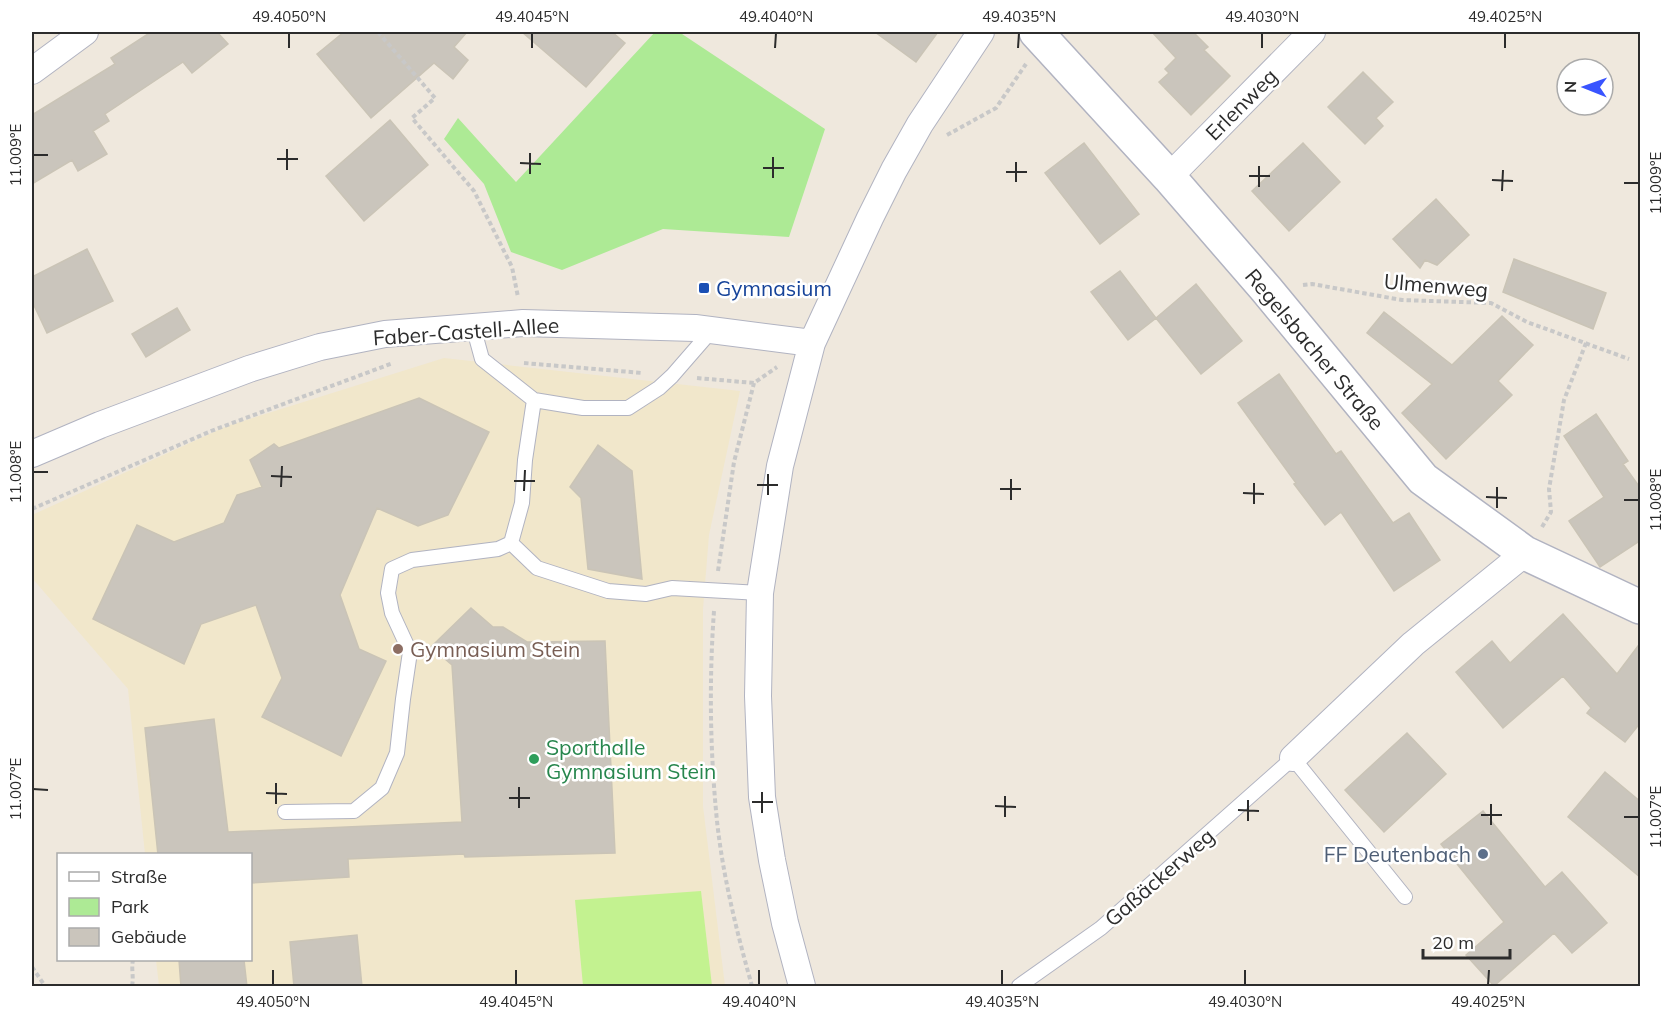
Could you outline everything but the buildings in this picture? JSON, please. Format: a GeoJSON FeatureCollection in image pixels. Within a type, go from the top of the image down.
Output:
{"type":"FeatureCollection","features":[{"type":"Feature","properties":{"kind":"street"},"geometry":{"type":"LineString","coordinates":[[32,71],[85,32]]}},
{"type":"Feature","properties":{"kind":"street"},"geometry":{"type":"LineString","coordinates":[[802,987],[785,923],[762,797],[758,696],[760,593],[780,466],[813,343],[894,170],[920,124],[981,32]]}},
{"type":"Feature","properties":{"kind":"street","name":"Erlenweg"},"geometry":{"type":"LineString","coordinates":[[1169,177],[1312,32]]}},
{"type":"Feature","properties":{"kind":"street","name":"Regelsbacher Straße"},"geometry":{"type":"LineString","coordinates":[[1040,35],[1169,177],[1266,289],[1423,479],[1525,553],[1641,607]]}},
{"type":"Feature","properties":{"kind":"street","name":"Faber-Castell-Allee"},"geometry":{"type":"LineString","coordinates":[[32,454],[100,425],[239,373],[320,347],[385,334],[523,323],[695,328],[813,343]]}},
{"type":"Feature","properties":{"kind":"street","name":"Gaßäckerweg"},"geometry":{"type":"LineString","coordinates":[[1293,758],[1413,644],[1525,553]]}},
{"type":"Feature","properties":{"kind":"lane"},"geometry":{"type":"LineString","coordinates":[[473,326],[482,359],[534,400],[583,408],[628,408],[672,376],[712,330]]}},
{"type":"Feature","properties":{"kind":"lane"},"geometry":{"type":"LineString","coordinates":[[285,812],[354,811],[382,788],[397,753],[410,652],[392,613],[388,592],[392,568],[412,560],[498,549],[511,543],[522,503],[525,460],[534,400]]}},
{"type":"Feature","properties":{"kind":"lane"},"geometry":{"type":"LineString","coordinates":[[511,543],[537,568],[608,591],[646,594],[672,588],[760,593]]}},
{"type":"Feature","properties":{"kind":"lane"},"geometry":{"type":"LineString","coordinates":[[1293,758],[1405,897]]}},
{"type":"Feature","properties":{"kind":"lane","name":"Gaßäckerweg"},"geometry":{"type":"LineString","coordinates":[[1019,987],[1101,928],[1293,758]]}},
{"type":"Feature","properties":{"kind":"path"},"geometry":{"type":"LineString","coordinates":[[378,32],[435,98],[412,118],[474,191],[512,267],[523,323]]}},
{"type":"Feature","properties":{"kind":"path"},"geometry":{"type":"LineString","coordinates":[[944,137],[996,108],[1040,35]]}},
{"type":"Feature","properties":{"kind":"path","name":"Ulmenweg"},"geometry":{"type":"LineString","coordinates":[[1266,289],[1312,284],[1402,300],[1491,303],[1527,322],[1629,359]]}},
{"type":"Feature","properties":{"kind":"path"},"geometry":{"type":"LineString","coordinates":[[482,359],[754,384],[813,343]]}},
{"type":"Feature","properties":{"kind":"path"},"geometry":{"type":"LineString","coordinates":[[1525,553],[1551,512],[1549,489],[1564,400],[1586,344]]}},
{"type":"Feature","properties":{"kind":"path"},"geometry":{"type":"LineString","coordinates":[[32,509],[212,431],[396,361]]}},
{"type":"Feature","properties":{"kind":"path"},"geometry":{"type":"LineString","coordinates":[[752,987],[736,932],[717,823],[711,735],[711,661],[715,590],[723,527],[734,462],[754,384]]}},
{"type":"Feature","properties":{"kind":"path"},"geometry":{"type":"LineString","coordinates":[[132,987],[133,980],[130,970],[133,961]]}},
{"type":"Feature","properties":{"kind":"path"},"geometry":{"type":"LineString","coordinates":[[32,967],[45,987]]}},
{"type":"Feature","properties":{"kind":"shaded area","name":"Gymnasium Stein"},"geometry":{"type":"Polygon","coordinates":[[[444,358],[740,391],[709,535],[703,609],[703,806],[725,986],[159,986],[156,961],[252,961],[252,853],[145,853],[128,689],[32,578],[32,515],[227,426],[444,358]]]}},
{"type":"Feature","properties":{"kind":"green space"},"geometry":{"type":"Polygon","coordinates":[[[655,32],[679,32],[825,129],[789,237],[663,229],[562,270],[511,252],[484,184],[444,139],[458,118],[516,182],[655,32]]]}},
{"type":"Feature","properties":{"kind":"green space"},"geometry":{"type":"Polygon","coordinates":[[[701,891],[712,986],[583,986],[575,900],[701,891]]]}},
{"type":"Feature","properties":{"kind":"place","name":"Gymnasium"},"geometry":{"type":"Point","coordinates":[704,288]}},
{"type":"Feature","properties":{"kind":"place","name":"Gymnasium Stein"},"geometry":{"type":"Point","coordinates":[398,649]}},
{"type":"Feature","properties":{"kind":"place","name":"Sporthalle Gymnasium Stein"},"geometry":{"type":"Point","coordinates":[534,759]}},
{"type":"Feature","properties":{"kind":"place","name":"FF Deutenbach"},"geometry":{"type":"Point","coordinates":[1483,854]}}]}
